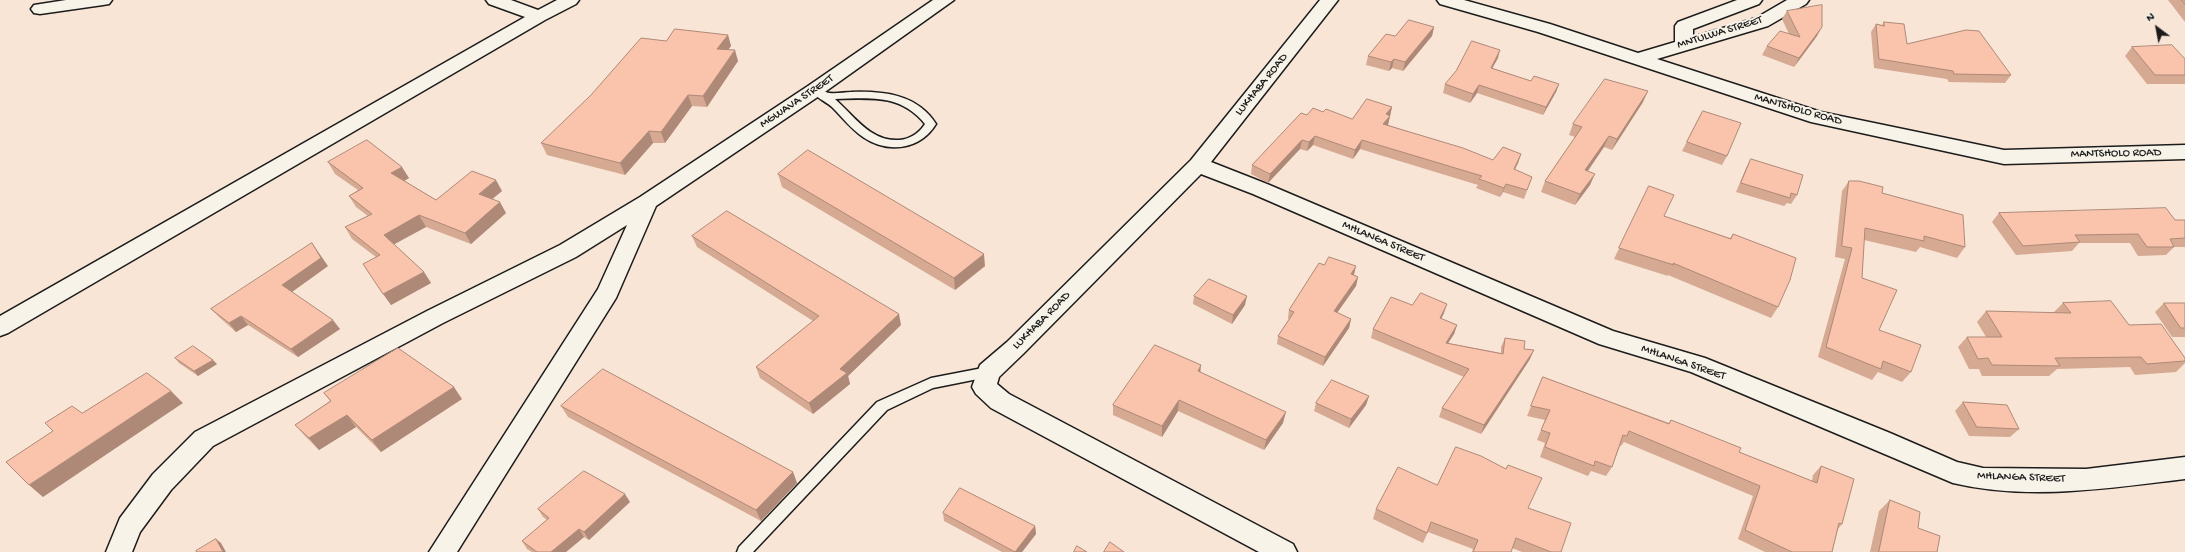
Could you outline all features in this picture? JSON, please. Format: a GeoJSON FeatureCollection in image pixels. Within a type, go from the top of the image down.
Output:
{"type":"FeatureCollection","features":[{"type":"Feature","properties":{"kind":"street"},"geometry":{"type":"LineString","coordinates":[[40,9],[103,0]]}},
{"type":"Feature","properties":{"kind":"street"},"geometry":{"type":"LineString","coordinates":[[495,0],[539,16]]}},
{"type":"Feature","properties":{"kind":"street"},"geometry":{"type":"LineString","coordinates":[[0,327],[539,16],[570,0]]}},
{"type":"Feature","properties":{"kind":"street","name":"MGWAVA STREET"},"geometry":{"type":"LineString","coordinates":[[119,552],[129,526],[162,482],[204,439],[435,317],[568,251],[821,93],[946,0]]}},
{"type":"Feature","properties":{"kind":"street","name":"LUKHABA ROAD"},"geometry":{"type":"LineString","coordinates":[[988,372],[1015,348],[1198,165],[1329,0]]}},
{"type":"Feature","properties":{"kind":"street","name":"MANTSHOLO ROAD"},"geometry":{"type":"LineString","coordinates":[[1446,0],[1486,13],[1544,28],[1818,118],[2004,157],[2185,152]]}},
{"type":"Feature","properties":{"kind":"street"},"geometry":{"type":"LineString","coordinates":[[1684,43],[1684,26],[1753,0]]}},
{"type":"Feature","properties":{"kind":"street","name":"MNTULWA STREET"},"geometry":{"type":"LineString","coordinates":[[1637,59],[1684,43],[1762,22],[1800,0]]}},
{"type":"Feature","properties":{"kind":"street","name":"MHLANGA STREET"},"geometry":{"type":"LineString","coordinates":[[1198,165],[1607,338],[1697,365],[1881,440],[1953,472],[1983,479],[2086,480],[2185,468]]}},
{"type":"Feature","properties":{"kind":"street"},"geometry":{"type":"LineString","coordinates":[[442,552],[608,292],[647,202]]}},
{"type":"Feature","properties":{"kind":"street"},"geometry":{"type":"LineString","coordinates":[[988,372],[984,387],[1000,401],[1284,552]]}},
{"type":"Feature","properties":{"kind":"lane"},"geometry":{"type":"LineString","coordinates":[[821,93],[884,95],[899,99],[924,114],[931,124],[926,133],[919,139],[896,144],[881,142],[869,137],[854,125],[821,93]]}},
{"type":"Feature","properties":{"kind":"lane"},"geometry":{"type":"LineString","coordinates":[[744,552],[882,406],[931,383],[988,372]]}},
{"type":"Feature","properties":{"kind":"building"},"geometry":{"type":"Polygon","coordinates":[[[1822,5],[1822,27],[1799,58],[1767,46],[1780,31],[1800,37],[1787,11],[1822,5]]]}},
{"type":"Feature","properties":{"kind":"building"},"geometry":{"type":"Polygon","coordinates":[[[1409,20],[1434,27],[1405,62],[1394,59],[1391,62],[1368,56],[1386,34],[1395,36],[1409,20]]]}},
{"type":"Feature","properties":{"kind":"building"},"geometry":{"type":"Polygon","coordinates":[[[1884,22],[1904,24],[1907,44],[1966,30],[1979,31],[2011,75],[1954,74],[1953,71],[1879,59],[1876,24],[1884,26],[1884,22]]]}},
{"type":"Feature","properties":{"kind":"building"},"geometry":{"type":"Polygon","coordinates":[[[675,29],[728,35],[717,49],[735,50],[703,96],[688,95],[661,132],[649,131],[620,163],[541,143],[591,95],[641,38],[666,41],[675,29]]]}},
{"type":"Feature","properties":{"kind":"building"},"geometry":{"type":"Polygon","coordinates":[[[1472,41],[1500,50],[1491,68],[1531,81],[1534,76],[1559,84],[1546,107],[1479,85],[1473,94],[1445,84],[1456,71],[1472,41]]]}},
{"type":"Feature","properties":{"kind":"building"},"geometry":{"type":"Polygon","coordinates":[[[2172,45],[2185,59],[2185,75],[2155,75],[2132,47],[2172,45]]]}},
{"type":"Feature","properties":{"kind":"building"},"geometry":{"type":"Polygon","coordinates":[[[1605,79],[1648,91],[1617,139],[1609,136],[1585,170],[1595,174],[1580,194],[1545,181],[1582,127],[1573,124],[1605,79]]]}},
{"type":"Feature","properties":{"kind":"building"},"geometry":{"type":"Polygon","coordinates":[[[1367,99],[1392,107],[1386,114],[1390,116],[1383,124],[1463,148],[1493,160],[1503,147],[1521,154],[1514,169],[1532,177],[1527,190],[1506,184],[1504,188],[1479,179],[1482,176],[1362,140],[1355,150],[1315,136],[1309,142],[1302,140],[1270,174],[1252,165],[1301,113],[1307,115],[1313,108],[1323,112],[1326,109],[1352,119],[1367,99]]]}},
{"type":"Feature","properties":{"kind":"building"},"geometry":{"type":"Polygon","coordinates":[[[1703,111],[1741,123],[1727,156],[1687,142],[1703,111]]]}},
{"type":"Feature","properties":{"kind":"building"},"geometry":{"type":"Polygon","coordinates":[[[367,140],[402,167],[391,173],[436,200],[472,171],[496,180],[479,194],[500,202],[465,233],[419,215],[384,235],[424,272],[383,294],[363,264],[380,255],[345,227],[372,214],[349,196],[363,188],[328,162],[367,140]]]}},
{"type":"Feature","properties":{"kind":"building"},"geometry":{"type":"Polygon","coordinates":[[[808,150],[984,254],[954,278],[778,174],[808,150]]]}},
{"type":"Feature","properties":{"kind":"building"},"geometry":{"type":"Polygon","coordinates":[[[1751,159],[1803,175],[1797,195],[1791,193],[1790,198],[1741,183],[1751,159]]]}},
{"type":"Feature","properties":{"kind":"building"},"geometry":{"type":"Polygon","coordinates":[[[1849,181],[1859,181],[1883,187],[1882,193],[1963,215],[1965,247],[1924,236],[1924,241],[1865,228],[1862,278],[1897,290],[1879,330],[1921,345],[1911,372],[1883,361],[1881,369],[1826,347],[1852,248],[1842,246],[1849,181]]]}},
{"type":"Feature","properties":{"kind":"building"},"geometry":{"type":"Polygon","coordinates":[[[1649,186],[1674,195],[1664,216],[1731,239],[1733,234],[1796,258],[1790,280],[1778,307],[1673,263],[1674,265],[1619,248],[1649,186]]]}},
{"type":"Feature","properties":{"kind":"building"},"geometry":{"type":"Polygon","coordinates":[[[2166,208],[2175,220],[2185,220],[2185,238],[2170,239],[2174,247],[2147,247],[2138,234],[2075,235],[2080,242],[2023,246],[1999,213],[2166,208]]]}},
{"type":"Feature","properties":{"kind":"building"},"geometry":{"type":"Polygon","coordinates":[[[727,211],[899,314],[840,369],[847,373],[809,403],[756,367],[819,316],[692,236],[727,211]]]}},
{"type":"Feature","properties":{"kind":"building"},"geometry":{"type":"Polygon","coordinates":[[[312,243],[321,258],[282,285],[333,320],[291,349],[241,316],[229,323],[211,309],[312,243]]]}},
{"type":"Feature","properties":{"kind":"building"},"geometry":{"type":"Polygon","coordinates":[[[1329,257],[1356,266],[1351,274],[1358,277],[1334,311],[1351,319],[1325,357],[1278,336],[1294,312],[1289,310],[1319,263],[1324,265],[1329,257]]]}},
{"type":"Feature","properties":{"kind":"building"},"geometry":{"type":"Polygon","coordinates":[[[1209,279],[1247,296],[1233,315],[1194,296],[1209,279]]]}},
{"type":"Feature","properties":{"kind":"building"},"geometry":{"type":"Polygon","coordinates":[[[1421,293],[1447,304],[1440,318],[1457,325],[1446,343],[1503,354],[1505,338],[1525,341],[1524,349],[1534,350],[1484,425],[1442,408],[1469,369],[1373,329],[1391,297],[1412,305],[1421,293]]]}},
{"type":"Feature","properties":{"kind":"building"},"geometry":{"type":"Polygon","coordinates":[[[2111,301],[2129,325],[2161,324],[2185,358],[2185,361],[2147,364],[2141,357],[2055,358],[2060,366],[1992,365],[1988,358],[1978,359],[1967,337],[2002,337],[1986,311],[2071,313],[2063,303],[2111,301]]]}},
{"type":"Feature","properties":{"kind":"building"},"geometry":{"type":"Polygon","coordinates":[[[2164,303],[2185,303],[2185,328],[2181,328],[2164,303]]]}},
{"type":"Feature","properties":{"kind":"building"},"geometry":{"type":"Polygon","coordinates":[[[1155,345],[1201,365],[1198,371],[1286,412],[1266,440],[1179,400],[1162,426],[1113,405],[1155,345]]]}},
{"type":"Feature","properties":{"kind":"building"},"geometry":{"type":"Polygon","coordinates":[[[193,346],[213,360],[194,371],[175,358],[193,346]]]}},
{"type":"Feature","properties":{"kind":"building"},"geometry":{"type":"Polygon","coordinates":[[[398,348],[454,387],[372,440],[347,415],[309,438],[295,425],[331,401],[324,393],[398,348]]]}},
{"type":"Feature","properties":{"kind":"building"},"geometry":{"type":"Polygon","coordinates":[[[603,369],[793,472],[756,510],[561,406],[603,369]]]}},
{"type":"Feature","properties":{"kind":"building"},"geometry":{"type":"Polygon","coordinates":[[[147,373],[171,391],[29,485],[6,462],[53,431],[45,423],[72,406],[82,413],[147,373]]]}},
{"type":"Feature","properties":{"kind":"building"},"geometry":{"type":"Polygon","coordinates":[[[1543,377],[1669,424],[1671,420],[1741,448],[1739,452],[1817,483],[1821,466],[1854,479],[1842,524],[1839,523],[1832,552],[1792,552],[1745,530],[1760,486],[1629,431],[1627,436],[1623,435],[1612,467],[1595,461],[1594,466],[1545,447],[1550,433],[1541,430],[1550,410],[1531,406],[1543,377]]]}},
{"type":"Feature","properties":{"kind":"building"},"geometry":{"type":"Polygon","coordinates":[[[1332,380],[1369,396],[1351,419],[1316,403],[1332,380]]]}},
{"type":"Feature","properties":{"kind":"building"},"geometry":{"type":"Polygon","coordinates":[[[1963,402],[2007,405],[2019,429],[1977,427],[1963,402]]]}},
{"type":"Feature","properties":{"kind":"building"},"geometry":{"type":"Polygon","coordinates":[[[1456,447],[1481,456],[1506,469],[1508,465],[1542,478],[1528,508],[1571,523],[1561,552],[1551,552],[1516,538],[1511,552],[1473,552],[1478,540],[1431,522],[1427,533],[1376,509],[1398,467],[1437,485],[1456,447]]]}},
{"type":"Feature","properties":{"kind":"building"},"geometry":{"type":"Polygon","coordinates":[[[584,471],[625,494],[584,532],[579,529],[551,552],[537,552],[522,541],[549,518],[538,509],[584,471]]]}},
{"type":"Feature","properties":{"kind":"building"},"geometry":{"type":"Polygon","coordinates":[[[960,488],[1035,526],[1015,552],[943,513],[960,488]]]}},
{"type":"Feature","properties":{"kind":"building"},"geometry":{"type":"Polygon","coordinates":[[[1890,500],[1920,512],[1918,528],[1940,536],[1937,552],[1879,552],[1890,500]]]}},
{"type":"Feature","properties":{"kind":"building"},"geometry":{"type":"Polygon","coordinates":[[[216,539],[223,552],[196,551],[216,539]]]}},
{"type":"Feature","properties":{"kind":"building"},"geometry":{"type":"Polygon","coordinates":[[[1110,542],[1124,552],[1104,552],[1110,542]]]}},
{"type":"Feature","properties":{"kind":"building"},"geometry":{"type":"Polygon","coordinates":[[[1077,546],[1087,552],[1074,552],[1077,546]]]}}]}
